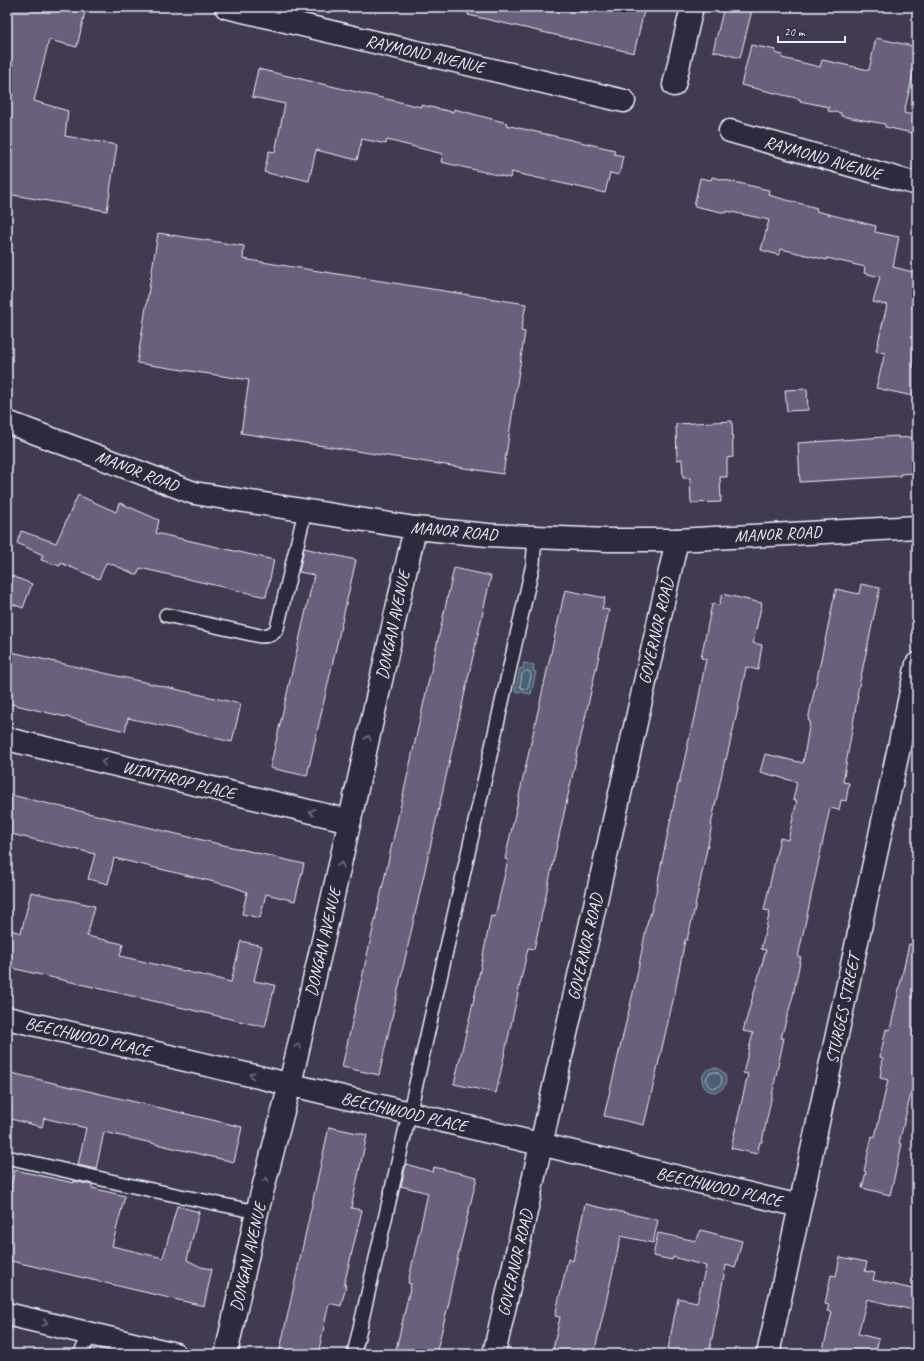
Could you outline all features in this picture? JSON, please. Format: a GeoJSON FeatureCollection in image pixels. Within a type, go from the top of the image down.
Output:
{"type":"FeatureCollection","features":[{"type":"Feature","properties":{"kind":"street","name":"RAYMOND AVENUE"},"geometry":{"type":"LineString","coordinates":[[226,7],[624,101]]}},
{"type":"Feature","properties":{"kind":"street"},"geometry":{"type":"LineString","coordinates":[[674,85],[692,7]]}},
{"type":"Feature","properties":{"kind":"street","name":"RAYMOND AVENUE"},"geometry":{"type":"LineString","coordinates":[[730,131],[917,184]]}},
{"type":"Feature","properties":{"kind":"street","name":"MANOR ROAD"},"geometry":{"type":"LineString","coordinates":[[7,422],[194,493],[415,528],[488,535],[608,540],[677,540],[917,527]]}},
{"type":"Feature","properties":{"kind":"street","name":"DONGAN AVENUE"},"geometry":{"type":"LineString","coordinates":[[226,1354],[257,1212],[290,1084],[415,528]]}},
{"type":"Feature","properties":{"kind":"street","name":"GOVERNOR ROAD"},"geometry":{"type":"LineString","coordinates":[[494,1354],[677,540]]}},
{"type":"Feature","properties":{"kind":"street","name":"STURGES STREET"},"geometry":{"type":"LineString","coordinates":[[768,1354],[917,664]]}},
{"type":"Feature","properties":{"kind":"street","name":"WINTHROP PLACE"},"geometry":{"type":"LineString","coordinates":[[7,739],[350,821]]}},
{"type":"Feature","properties":{"kind":"street","name":"BEECHWOOD PLACE"},"geometry":{"type":"LineString","coordinates":[[7,1018],[800,1206]]}},
{"type":"Feature","properties":{"kind":"street"},"geometry":{"type":"LineString","coordinates":[[7,1314],[106,1342],[174,1354]]}},
{"type":"Feature","properties":{"kind":"lane"},"geometry":{"type":"LineString","coordinates":[[166,615],[260,636],[270,635],[276,631],[305,511]]}},
{"type":"Feature","properties":{"kind":"lane"},"geometry":{"type":"LineString","coordinates":[[354,1354],[410,1113],[531,571],[535,537]]}},
{"type":"Feature","properties":{"kind":"lane"},"geometry":{"type":"LineString","coordinates":[[7,1157],[257,1212]]}},
{"type":"Feature","properties":{"kind":"lane"},"geometry":{"type":"LineString","coordinates":[[80,1354],[106,1342]]}},
{"type":"Feature","properties":{"kind":"water"},"geometry":{"type":"Polygon","coordinates":[[[524,663],[534,665],[533,671],[536,672],[531,694],[515,691],[520,668],[523,669],[524,663]]]}},
{"type":"Feature","properties":{"kind":"water"},"geometry":{"type":"Polygon","coordinates":[[[714,1068],[723,1071],[726,1080],[723,1089],[714,1092],[705,1089],[702,1080],[705,1071],[714,1068]]]}},
{"type":"Feature","properties":{"kind":"building"},"geometry":{"type":"Polygon","coordinates":[[[7,7],[86,7],[77,47],[49,40],[34,101],[68,111],[65,136],[117,145],[107,211],[7,194],[7,7]]]}},
{"type":"Feature","properties":{"kind":"building"},"geometry":{"type":"Polygon","coordinates":[[[469,7],[645,7],[634,53],[468,15],[469,7]]]}},
{"type":"Feature","properties":{"kind":"building"},"geometry":{"type":"Polygon","coordinates":[[[724,7],[740,7],[752,10],[740,58],[713,51],[724,7]]]}},
{"type":"Feature","properties":{"kind":"building"},"geometry":{"type":"Polygon","coordinates":[[[876,38],[917,47],[917,71],[914,70],[904,113],[917,116],[917,134],[885,127],[885,124],[841,116],[841,113],[828,111],[829,107],[800,101],[800,99],[741,85],[751,45],[776,50],[775,53],[783,55],[782,58],[820,67],[822,60],[869,70],[876,38]]]}},
{"type":"Feature","properties":{"kind":"building"},"geometry":{"type":"Polygon","coordinates":[[[258,69],[421,107],[421,105],[453,112],[454,109],[507,123],[506,125],[615,150],[614,154],[623,156],[619,175],[610,173],[605,193],[511,172],[510,178],[441,162],[443,154],[387,140],[386,144],[362,139],[357,160],[316,150],[309,181],[264,172],[269,151],[275,152],[285,104],[252,97],[258,69]]]}},
{"type":"Feature","properties":{"kind":"building"},"geometry":{"type":"Polygon","coordinates":[[[712,177],[769,190],[768,195],[817,208],[816,211],[876,226],[875,232],[899,237],[893,267],[917,273],[917,350],[913,367],[917,368],[917,397],[876,388],[885,353],[876,351],[887,305],[873,302],[880,277],[864,273],[865,267],[827,258],[827,260],[781,249],[779,255],[761,250],[769,220],[694,206],[700,178],[711,180],[712,177]]]}},
{"type":"Feature","properties":{"kind":"building"},"geometry":{"type":"Polygon","coordinates":[[[158,233],[244,246],[243,259],[526,304],[521,331],[525,332],[503,474],[241,433],[249,380],[137,363],[158,233]]]}},
{"type":"Feature","properties":{"kind":"building"},"geometry":{"type":"Polygon","coordinates":[[[807,389],[808,410],[787,411],[785,390],[807,389]]]}},
{"type":"Feature","properties":{"kind":"building"},"geometry":{"type":"Polygon","coordinates":[[[732,421],[733,457],[727,458],[727,477],[720,477],[721,502],[691,503],[690,478],[683,478],[682,459],[677,460],[676,424],[732,421]]]}},
{"type":"Feature","properties":{"kind":"building"},"geometry":{"type":"Polygon","coordinates":[[[898,436],[898,438],[911,437],[914,473],[900,474],[900,476],[800,482],[798,443],[898,436]]]}},
{"type":"Feature","properties":{"kind":"building"},"geometry":{"type":"Polygon","coordinates":[[[78,495],[116,512],[120,503],[159,520],[156,533],[274,560],[266,597],[140,568],[137,575],[109,563],[106,563],[99,579],[61,563],[60,566],[41,560],[43,555],[17,543],[21,531],[56,543],[78,495]]]}},
{"type":"Feature","properties":{"kind":"building"},"geometry":{"type":"Polygon","coordinates":[[[304,548],[356,560],[307,776],[270,768],[314,575],[299,572],[304,548]]]}},
{"type":"Feature","properties":{"kind":"building"},"geometry":{"type":"Polygon","coordinates":[[[454,568],[491,576],[379,1075],[342,1067],[454,568]]]}},
{"type":"Feature","properties":{"kind":"building"},"geometry":{"type":"Polygon","coordinates":[[[7,574],[32,584],[23,608],[7,602],[7,574]]]}},
{"type":"Feature","properties":{"kind":"building"},"geometry":{"type":"Polygon","coordinates":[[[861,584],[880,588],[857,695],[843,782],[849,783],[846,801],[841,800],[839,810],[830,808],[798,957],[801,957],[793,996],[781,1038],[784,1038],[762,1142],[760,1142],[757,1154],[731,1148],[748,1074],[743,1073],[753,1033],[743,1031],[766,950],[761,949],[770,911],[764,910],[780,838],[788,840],[797,801],[793,800],[797,782],[760,772],[765,754],[803,763],[810,721],[808,720],[836,589],[859,594],[861,584]]]}},
{"type":"Feature","properties":{"kind":"building"},"geometry":{"type":"Polygon","coordinates":[[[565,590],[605,598],[602,609],[609,610],[534,949],[528,948],[496,1093],[454,1084],[476,990],[491,916],[495,917],[508,860],[505,859],[565,590]]]}},
{"type":"Feature","properties":{"kind":"building"},"geometry":{"type":"Polygon","coordinates":[[[722,594],[762,603],[753,643],[762,645],[758,670],[746,667],[737,713],[726,760],[725,759],[693,916],[687,940],[685,940],[675,992],[644,1125],[604,1116],[636,980],[648,919],[658,885],[678,784],[694,717],[695,718],[706,659],[701,658],[712,604],[719,605],[722,594]]]}},
{"type":"Feature","properties":{"kind":"building"},"geometry":{"type":"Polygon","coordinates":[[[7,651],[241,704],[232,742],[128,718],[125,731],[7,703],[7,651]]]}},
{"type":"Feature","properties":{"kind":"building"},"geometry":{"type":"Polygon","coordinates":[[[7,794],[304,864],[295,901],[266,894],[260,918],[242,914],[247,892],[231,886],[114,858],[108,884],[88,879],[95,854],[7,833],[7,794]]]}},
{"type":"Feature","properties":{"kind":"building"},"geometry":{"type":"Polygon","coordinates":[[[31,892],[95,906],[87,936],[123,944],[120,956],[231,982],[241,941],[262,946],[254,981],[275,985],[265,1027],[7,967],[7,929],[21,933],[31,892]]]}},
{"type":"Feature","properties":{"kind":"building"},"geometry":{"type":"Polygon","coordinates":[[[909,944],[917,945],[917,1086],[913,1085],[899,1143],[902,1144],[890,1195],[862,1188],[866,1172],[864,1171],[872,1136],[875,1137],[888,1080],[880,1078],[883,1058],[880,1057],[886,1029],[890,1030],[909,944]]]}},
{"type":"Feature","properties":{"kind":"building"},"geometry":{"type":"Polygon","coordinates":[[[7,1072],[242,1127],[234,1162],[104,1132],[96,1169],[78,1165],[86,1128],[44,1118],[42,1127],[7,1118],[7,1072]]]}},
{"type":"Feature","properties":{"kind":"building"},"geometry":{"type":"Polygon","coordinates":[[[329,1127],[367,1135],[351,1208],[362,1210],[344,1285],[346,1285],[341,1306],[329,1303],[318,1354],[279,1354],[329,1127]]]}},
{"type":"Feature","properties":{"kind":"building"},"geometry":{"type":"Polygon","coordinates":[[[406,1164],[433,1172],[434,1167],[477,1177],[436,1354],[395,1354],[411,1284],[408,1283],[428,1193],[401,1186],[406,1164]]]}},
{"type":"Feature","properties":{"kind":"building"},"geometry":{"type":"Polygon","coordinates":[[[15,1170],[74,1183],[74,1181],[92,1185],[92,1188],[125,1196],[112,1246],[163,1258],[177,1206],[199,1212],[187,1260],[201,1267],[212,1269],[204,1306],[7,1260],[7,1202],[15,1170]]]}},
{"type":"Feature","properties":{"kind":"building"},"geometry":{"type":"Polygon","coordinates":[[[585,1204],[658,1220],[653,1243],[621,1236],[594,1354],[552,1354],[560,1317],[555,1316],[568,1259],[573,1261],[585,1204]]]}},
{"type":"Feature","properties":{"kind":"building"},"geometry":{"type":"Polygon","coordinates":[[[701,1230],[742,1241],[735,1268],[726,1265],[709,1354],[667,1354],[678,1298],[697,1302],[706,1266],[673,1257],[672,1260],[653,1256],[658,1233],[696,1241],[701,1230]]]}},
{"type":"Feature","properties":{"kind":"building"},"geometry":{"type":"Polygon","coordinates":[[[840,1257],[867,1262],[865,1271],[875,1273],[873,1280],[917,1290],[913,1310],[867,1299],[858,1334],[879,1339],[875,1354],[822,1354],[832,1312],[827,1311],[829,1305],[825,1304],[831,1275],[836,1276],[840,1257]]]}}]}
